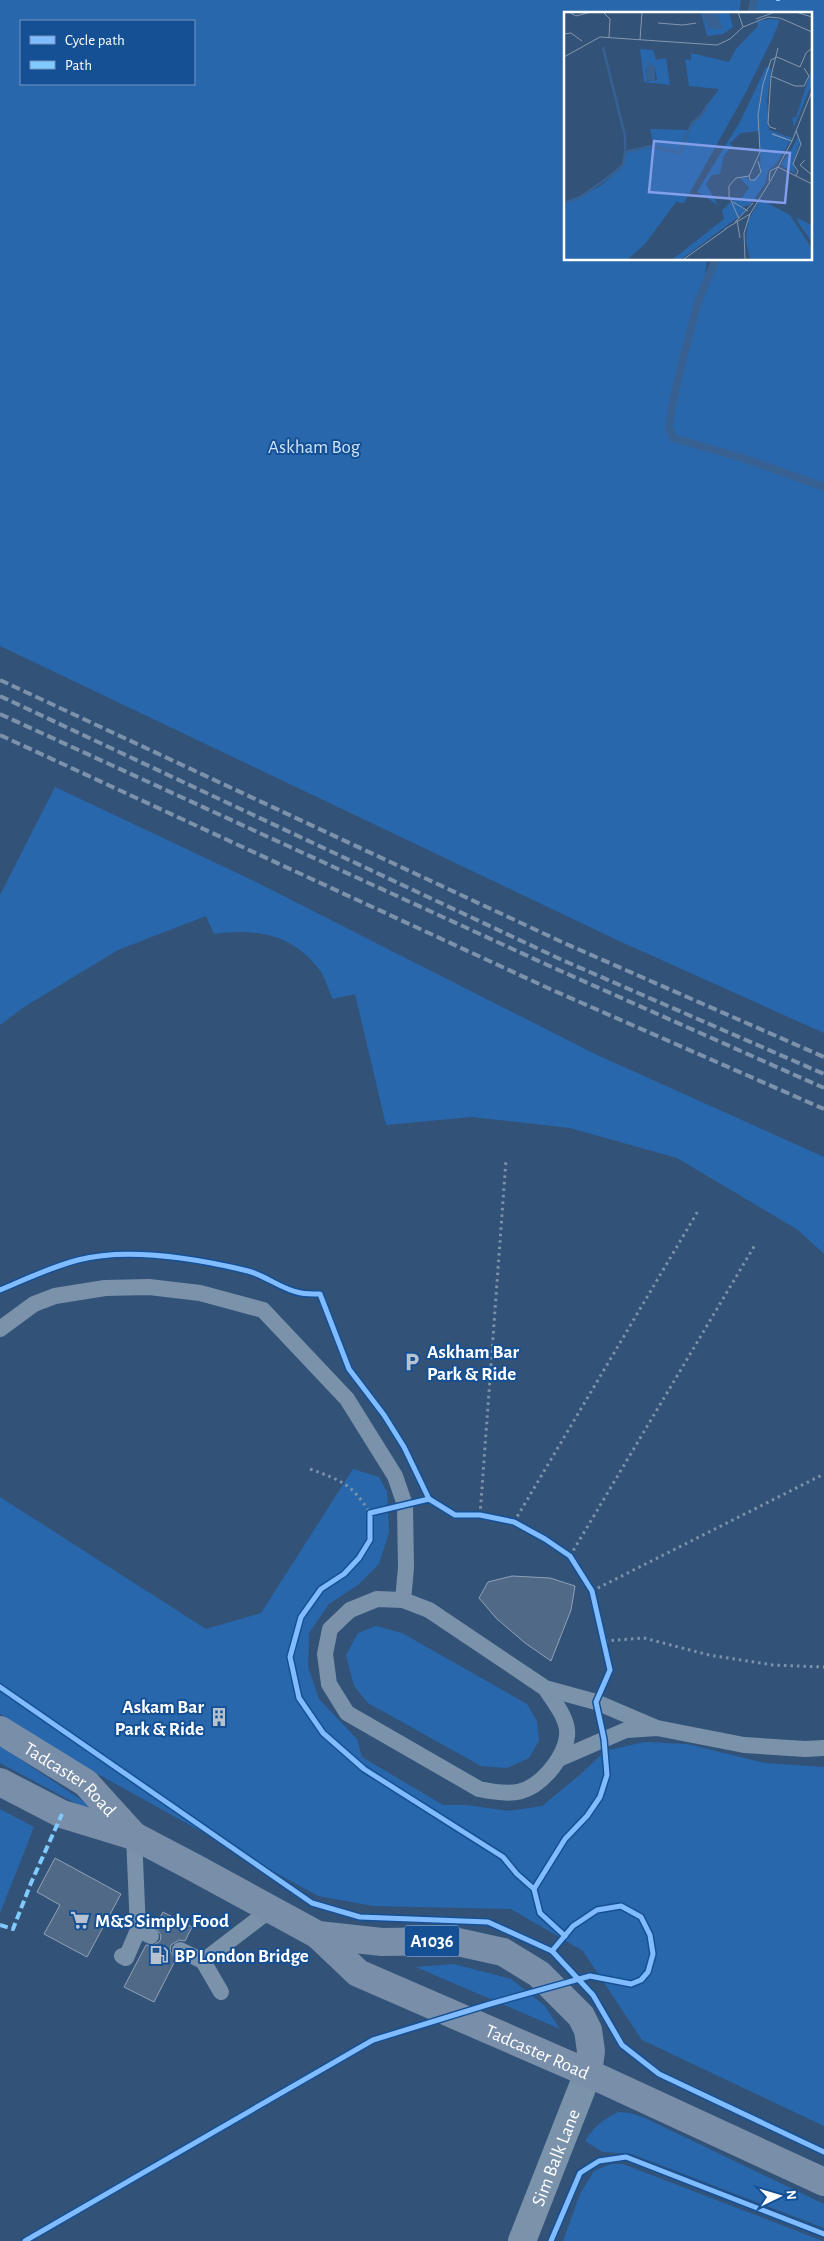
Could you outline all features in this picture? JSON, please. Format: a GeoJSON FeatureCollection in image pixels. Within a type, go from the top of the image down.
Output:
{"type":"FeatureCollection","features":[{"type":"Feature","properties":{"kind":"main road","name":"Tadcaster Road"},"geometry":{"type":"LineString","coordinates":[[0,1730],[86,1783],[134,1836]]}},
{"type":"Feature","properties":{"kind":"main road","name":"Tadcaster Road"},"geometry":{"type":"LineString","coordinates":[[0,1782],[62,1814],[134,1836],[318,1936],[358,1973],[588,2072],[591,2051],[588,2030],[581,2016],[539,1974],[503,1952],[453,1941],[382,1942],[318,1936]]}},
{"type":"Feature","properties":{"kind":"main road","name":"A1036"},"geometry":{"type":"LineString","coordinates":[[588,2072],[824,2182]]}},
{"type":"Feature","properties":{"kind":"street","name":"Sim Balk Lane"},"geometry":{"type":"LineString","coordinates":[[522,2241],[588,2072]]}},
{"type":"Feature","properties":{"kind":"lane"},"geometry":{"type":"LineString","coordinates":[[0,1329],[34,1304],[55,1296],[105,1288],[149,1287],[200,1293],[263,1310],[347,1399],[395,1476],[405,1505],[406,1568],[402,1600]]}},
{"type":"Feature","properties":{"kind":"lane"},"geometry":{"type":"LineString","coordinates":[[545,1688],[563,1716],[567,1736],[559,1759],[543,1780],[525,1791],[502,1794],[478,1790],[348,1713],[329,1684],[325,1654],[330,1629],[350,1610],[378,1599],[402,1600],[429,1610],[454,1625],[545,1688],[596,1702],[657,1728],[744,1745],[805,1749],[824,1748]]}},
{"type":"Feature","properties":{"kind":"lane"},"geometry":{"type":"LineString","coordinates":[[559,1759],[626,1730],[657,1728]]}},
{"type":"Feature","properties":{"kind":"lane"},"geometry":{"type":"LineString","coordinates":[[122,1956],[126,1958],[144,1933],[134,1836]]}},
{"type":"Feature","properties":{"kind":"lane"},"geometry":{"type":"LineString","coordinates":[[203,1961],[270,1910]]}},
{"type":"Feature","properties":{"kind":"lane"},"geometry":{"type":"LineString","coordinates":[[180,1950],[203,1961],[221,1992]]}},
{"type":"Feature","properties":{"kind":"path"},"geometry":{"type":"LineString","coordinates":[[480,1515],[506,1160]]}},
{"type":"Feature","properties":{"kind":"path"},"geometry":{"type":"LineString","coordinates":[[514,1522],[698,1211]]}},
{"type":"Feature","properties":{"kind":"path"},"geometry":{"type":"LineString","coordinates":[[570,1556],[755,1245]]}},
{"type":"Feature","properties":{"kind":"path"},"geometry":{"type":"LineString","coordinates":[[310,1469],[344,1481],[359,1495],[370,1513],[370,1522]]}},
{"type":"Feature","properties":{"kind":"path"},"geometry":{"type":"LineString","coordinates":[[592,1591],[824,1474]]}},
{"type":"Feature","properties":{"kind":"path"},"geometry":{"type":"LineString","coordinates":[[370,1513],[405,1505]]}},
{"type":"Feature","properties":{"kind":"path"},"geometry":{"type":"LineString","coordinates":[[472,1515],[488,1517]]}},
{"type":"Feature","properties":{"kind":"path"},"geometry":{"type":"LineString","coordinates":[[506,1520],[522,1526]]}},
{"type":"Feature","properties":{"kind":"path"},"geometry":{"type":"LineString","coordinates":[[564,1552],[570,1556],[574,1563]]}},
{"type":"Feature","properties":{"kind":"path"},"geometry":{"type":"LineString","coordinates":[[588,1584],[594,1599]]}},
{"type":"Feature","properties":{"kind":"path"},"geometry":{"type":"LineString","coordinates":[[603,1633],[606,1651]]}},
{"type":"Feature","properties":{"kind":"path"},"geometry":{"type":"LineString","coordinates":[[605,1641],[644,1638],[709,1655],[772,1665],[824,1667]]}},
{"type":"Feature","properties":{"kind":"green space","name":"Askham Bog"},"geometry":{"type":"Polygon","coordinates":[[[0,0],[741,0],[739,12],[564,12],[564,260],[707,260],[704,287],[716,260],[812,260],[812,12],[751,12],[754,0],[824,0],[824,1033],[617,940],[0,646],[0,0]]]}},
{"type":"Feature","properties":{"kind":"green space"},"geometry":{"type":"Polygon","coordinates":[[[55,787],[252,880],[595,1054],[824,1157],[824,1254],[798,1230],[677,1158],[570,1128],[471,1117],[386,1125],[355,994],[333,999],[325,979],[318,968],[307,956],[284,940],[258,933],[214,934],[206,916],[118,950],[24,1007],[0,1025],[0,895],[55,787]]]}},
{"type":"Feature","properties":{"kind":"green space"},"geometry":{"type":"Polygon","coordinates":[[[353,1469],[379,1477],[387,1492],[389,1532],[379,1564],[358,1585],[329,1604],[309,1633],[308,1667],[319,1699],[357,1739],[362,1757],[443,1805],[467,1805],[509,1811],[542,1806],[605,1751],[644,1742],[687,1744],[765,1763],[824,1767],[824,2126],[642,2040],[583,1951],[511,1909],[373,1906],[318,1896],[69,1758],[0,1714],[0,1497],[206,1629],[261,1613],[353,1469]]]}},
{"type":"Feature","properties":{"kind":"green space"},"geometry":{"type":"Polygon","coordinates":[[[376,1626],[402,1633],[527,1704],[537,1721],[539,1741],[529,1758],[507,1768],[481,1766],[368,1703],[354,1686],[346,1655],[358,1633],[376,1626]]]}},
{"type":"Feature","properties":{"kind":"green space"},"geometry":{"type":"Polygon","coordinates":[[[0,1746],[95,1809],[92,1812],[0,1763],[0,1746]]]}},
{"type":"Feature","properties":{"kind":"green space"},"geometry":{"type":"Polygon","coordinates":[[[0,1809],[34,1827],[0,1913],[0,1809]]]}},
{"type":"Feature","properties":{"kind":"green space"},"geometry":{"type":"Polygon","coordinates":[[[454,1964],[511,1979],[545,2006],[560,2029],[416,1967],[454,1964]]]}},
{"type":"Feature","properties":{"kind":"green space"},"geometry":{"type":"Polygon","coordinates":[[[618,2112],[630,2113],[645,2118],[824,2204],[824,2228],[632,2154],[603,2152],[585,2141],[599,2124],[618,2112]]]}},
{"type":"Feature","properties":{"kind":"green space"},"geometry":{"type":"Polygon","coordinates":[[[611,2164],[623,2164],[823,2241],[563,2241],[580,2194],[594,2171],[611,2164]]]}},
{"type":"Feature","properties":{"kind":"building"},"geometry":{"type":"Polygon","coordinates":[[[512,1576],[550,1578],[575,1586],[571,1610],[551,1661],[525,1643],[496,1618],[479,1598],[488,1582],[512,1576]]]}},
{"type":"Feature","properties":{"kind":"building","name":"M&S Simply Food"},"geometry":{"type":"Polygon","coordinates":[[[55,1858],[121,1894],[87,1957],[44,1934],[60,1905],[37,1892],[55,1858]]]}},
{"type":"Feature","properties":{"kind":"building"},"geometry":{"type":"Polygon","coordinates":[[[163,1912],[192,1927],[185,1941],[179,1940],[171,1945],[170,1951],[176,1959],[154,2002],[124,1987],[146,1945],[152,1946],[160,1941],[161,1935],[155,1927],[163,1912]]]}},
{"type":"Feature","properties":{"kind":"waterway"},"geometry":{"type":"LineString","coordinates":[[751,12],[754,0]]}},
{"type":"Feature","properties":{"kind":"waterway"},"geometry":{"type":"LineString","coordinates":[[716,260],[698,302],[683,358],[669,428],[673,438],[746,459],[824,487]]}},
{"type":"Feature","properties":{"kind":"railway"},"geometry":{"type":"LineString","coordinates":[[0,680],[564,943],[824,1057]]}},
{"type":"Feature","properties":{"kind":"railway"},"geometry":{"type":"LineString","coordinates":[[0,696],[560,959],[824,1074]]}},
{"type":"Feature","properties":{"kind":"railway"},"geometry":{"type":"LineString","coordinates":[[0,714],[554,968],[824,1088]]}},
{"type":"Feature","properties":{"kind":"railway"},"geometry":{"type":"LineString","coordinates":[[0,735],[550,989],[824,1109]]}},
{"type":"Feature","properties":{"kind":"marked path"},"geometry":{"type":"LineString","coordinates":[[0,1925],[13,1929],[62,1814]]}},
{"type":"Feature","properties":{"kind":"cycle path"},"geometry":{"type":"LineString","coordinates":[[0,1290],[78,1260],[98,1256],[141,1255],[186,1259],[248,1271],[294,1291],[306,1294],[320,1294],[349,1369],[384,1415],[404,1447],[429,1499]]}},
{"type":"Feature","properties":{"kind":"cycle path"},"geometry":{"type":"LineString","coordinates":[[534,1889],[565,1839],[587,1816],[600,1797],[607,1775],[604,1739],[596,1702],[610,1670],[592,1591],[570,1556],[545,1539],[514,1522],[480,1515],[455,1515],[429,1499],[370,1513],[370,1540],[359,1558],[344,1574],[321,1589],[301,1617],[290,1657],[299,1698],[323,1733],[364,1769],[503,1857],[517,1874],[534,1889],[540,1913],[565,1936]]}},
{"type":"Feature","properties":{"kind":"cycle path"},"geometry":{"type":"LineString","coordinates":[[0,1687],[312,1903],[360,1917],[488,1922],[552,1951],[593,1995],[622,2045],[659,2074],[824,2152]]}},
{"type":"Feature","properties":{"kind":"cycle path"},"geometry":{"type":"LineString","coordinates":[[25,2241],[373,2040],[590,1976],[631,1984],[641,1980],[648,1972],[653,1954],[650,1935],[641,1917],[621,1906],[597,1910],[573,1926],[552,1951]]}},
{"type":"Feature","properties":{"kind":"cycle path"},"geometry":{"type":"LineString","coordinates":[[551,2241],[580,2173],[599,2161],[626,2157],[824,2234]]}},
{"type":"Feature","properties":{"kind":"place","name":"Askham Bar Park & Ride"},"geometry":{"type":"Point","coordinates":[412,1362]}},
{"type":"Feature","properties":{"kind":"place","name":"Askam Bar Park & Ride"},"geometry":{"type":"Point","coordinates":[219,1717]}},
{"type":"Feature","properties":{"kind":"place","name":"M&S Simply Food"},"geometry":{"type":"Point","coordinates":[80,1920]}},
{"type":"Feature","properties":{"kind":"place","name":"BP London Bridge"},"geometry":{"type":"Point","coordinates":[159,1955]}}]}
